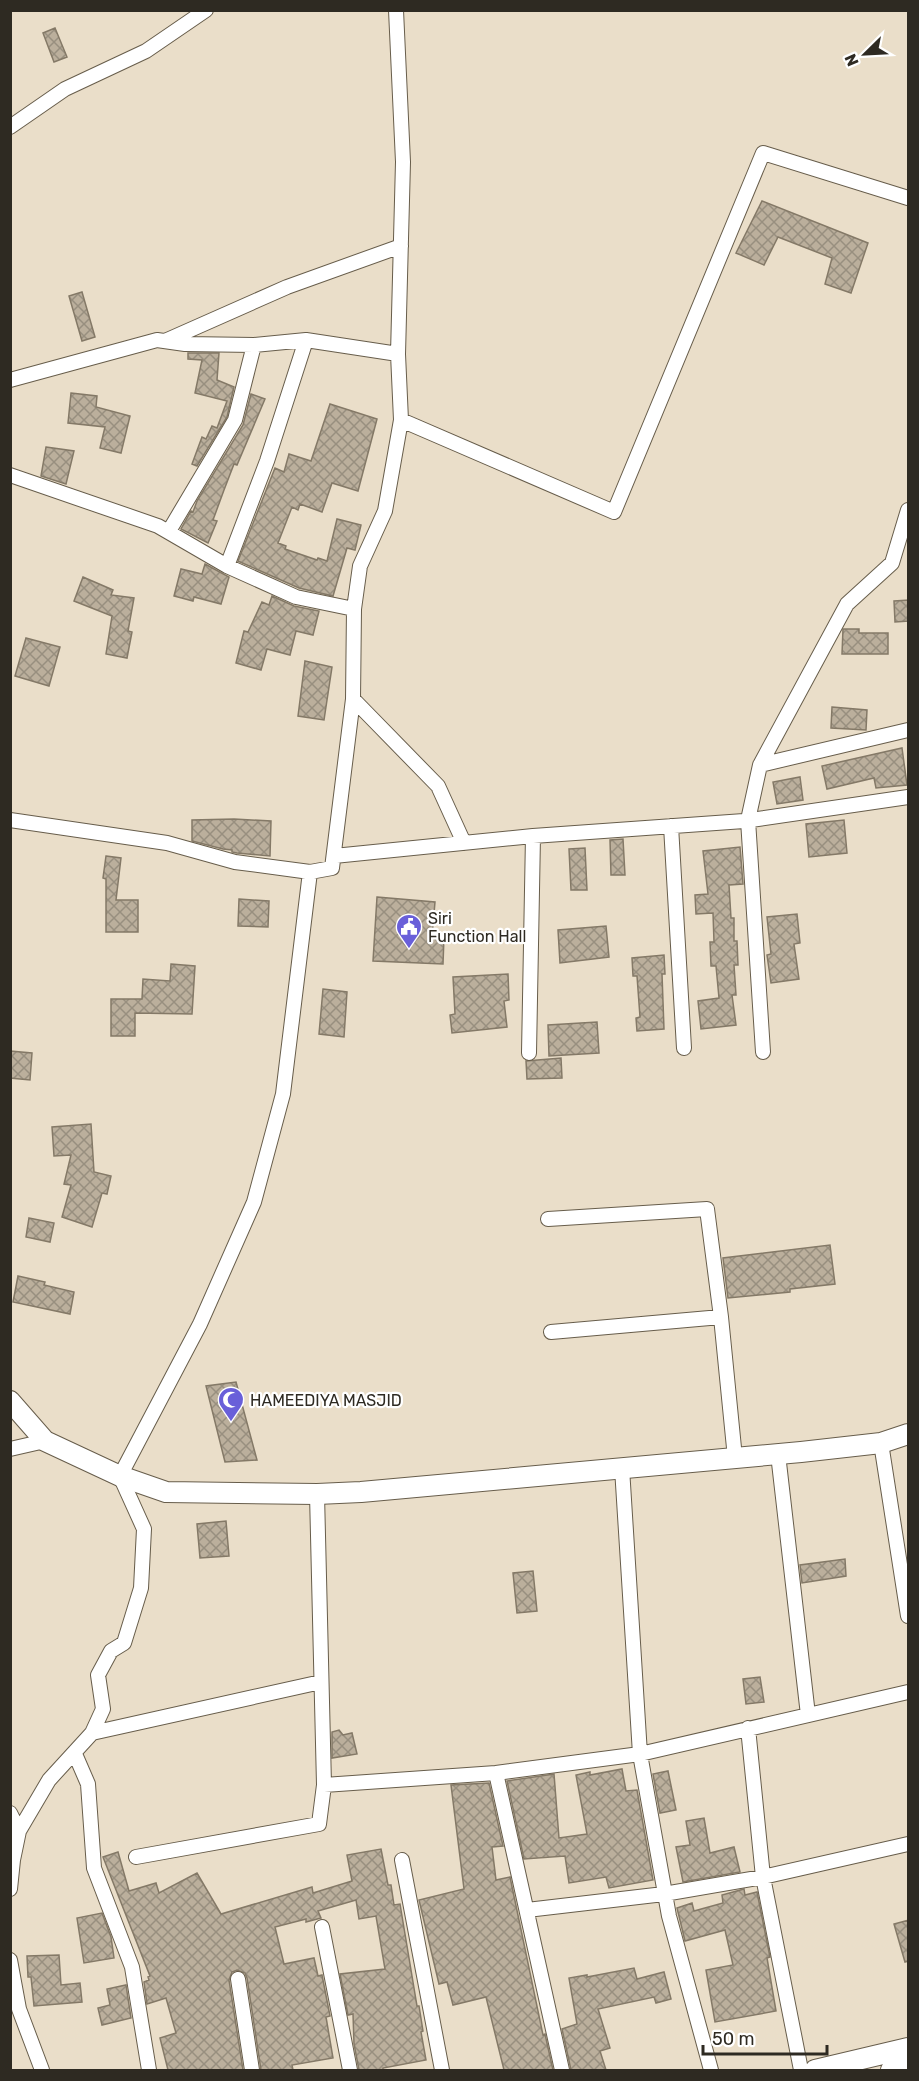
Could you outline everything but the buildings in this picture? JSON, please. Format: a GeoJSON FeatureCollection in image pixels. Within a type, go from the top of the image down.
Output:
{"type":"FeatureCollection","features":[{"type":"Feature","properties":{"kind":"street"},"geometry":{"type":"LineString","coordinates":[[10,127],[65,89],[146,51],[206,10]]}},
{"type":"Feature","properties":{"kind":"street"},"geometry":{"type":"LineString","coordinates":[[10,820],[167,843],[234,862],[310,872],[332,868],[353,699],[354,609],[360,566],[385,511],[400,420],[398,354],[403,162],[396,10]]}},
{"type":"Feature","properties":{"kind":"street"},"geometry":{"type":"LineString","coordinates":[[400,420],[614,512],[763,153],[909,198]]}},
{"type":"Feature","properties":{"kind":"street"},"geometry":{"type":"LineString","coordinates":[[165,341],[287,287],[401,246]]}},
{"type":"Feature","properties":{"kind":"street"},"geometry":{"type":"LineString","coordinates":[[10,380],[157,340],[185,345],[254,345],[306,340],[398,354]]}},
{"type":"Feature","properties":{"kind":"street"},"geometry":{"type":"LineString","coordinates":[[227,566],[267,461],[306,340]]}},
{"type":"Feature","properties":{"kind":"street"},"geometry":{"type":"LineString","coordinates":[[169,531],[235,420],[254,345]]}},
{"type":"Feature","properties":{"kind":"street"},"geometry":{"type":"LineString","coordinates":[[10,475],[169,531],[227,566],[296,597],[354,609]]}},
{"type":"Feature","properties":{"kind":"street"},"geometry":{"type":"LineString","coordinates":[[763,1052],[748,820],[760,765],[847,604],[892,563],[909,510]]}},
{"type":"Feature","properties":{"kind":"street"},"geometry":{"type":"LineString","coordinates":[[353,699],[438,786],[464,843]]}},
{"type":"Feature","properties":{"kind":"street"},"geometry":{"type":"LineString","coordinates":[[760,765],[909,730]]}},
{"type":"Feature","properties":{"kind":"street"},"geometry":{"type":"LineString","coordinates":[[334,856],[532,836],[748,820],[909,797]]}},
{"type":"Feature","properties":{"kind":"street"},"geometry":{"type":"LineString","coordinates":[[671,826],[684,1048]]}},
{"type":"Feature","properties":{"kind":"street"},"geometry":{"type":"LineString","coordinates":[[529,1053],[532,836]]}},
{"type":"Feature","properties":{"kind":"street"},"geometry":{"type":"LineString","coordinates":[[120,1476],[200,1324],[254,1202],[283,1094],[310,872]]}},
{"type":"Feature","properties":{"kind":"street"},"geometry":{"type":"LineString","coordinates":[[548,1219],[707,1209],[722,1317],[735,1458]]}},
{"type":"Feature","properties":{"kind":"street"},"geometry":{"type":"LineString","coordinates":[[551,1332],[722,1317]]}},
{"type":"Feature","properties":{"kind":"street"},"geometry":{"type":"LineString","coordinates":[[10,1401],[45,1441],[120,1476],[166,1492],[317,1494],[361,1492],[778,1454],[881,1443],[909,1434]]}},
{"type":"Feature","properties":{"kind":"street"},"geometry":{"type":"LineString","coordinates":[[10,1449],[45,1441]]}},
{"type":"Feature","properties":{"kind":"street"},"geometry":{"type":"LineString","coordinates":[[881,1443],[909,1616]]}},
{"type":"Feature","properties":{"kind":"street"},"geometry":{"type":"LineString","coordinates":[[778,1454],[808,1715]]}},
{"type":"Feature","properties":{"kind":"street"},"geometry":{"type":"LineString","coordinates":[[622,1468],[640,1754],[664,1894],[711,2070]]}},
{"type":"Feature","properties":{"kind":"street"},"geometry":{"type":"LineString","coordinates":[[15,1834],[49,1780],[92,1733],[103,1709],[98,1675],[111,1651],[124,1643],[141,1588],[144,1529],[120,1476]]}},
{"type":"Feature","properties":{"kind":"street"},"geometry":{"type":"LineString","coordinates":[[136,1857],[319,1824],[324,1785],[317,1494]]}},
{"type":"Feature","properties":{"kind":"street"},"geometry":{"type":"LineString","coordinates":[[92,1733],[321,1682]]}},
{"type":"Feature","properties":{"kind":"street"},"geometry":{"type":"LineString","coordinates":[[324,1785],[496,1773],[640,1754],[909,1692]]}},
{"type":"Feature","properties":{"kind":"street"},"geometry":{"type":"LineString","coordinates":[[748,1728],[763,1877],[801,2070]]}},
{"type":"Feature","properties":{"kind":"street"},"geometry":{"type":"LineString","coordinates":[[75,1754],[88,1784],[94,1868],[132,1967],[149,2070]]}},
{"type":"Feature","properties":{"kind":"street"},"geometry":{"type":"LineString","coordinates":[[496,1773],[561,2070]]}},
{"type":"Feature","properties":{"kind":"street"},"geometry":{"type":"LineString","coordinates":[[10,1813],[15,1834],[10,1890]]}},
{"type":"Feature","properties":{"kind":"street"},"geometry":{"type":"LineString","coordinates":[[527,1910],[664,1894],[763,1877],[909,1844]]}},
{"type":"Feature","properties":{"kind":"street"},"geometry":{"type":"LineString","coordinates":[[402,1860],[442,2070]]}},
{"type":"Feature","properties":{"kind":"street"},"geometry":{"type":"LineString","coordinates":[[322,1927],[350,2070]]}},
{"type":"Feature","properties":{"kind":"street"},"geometry":{"type":"LineString","coordinates":[[10,1960],[17,2022],[42,2070]]}},
{"type":"Feature","properties":{"kind":"street"},"geometry":{"type":"LineString","coordinates":[[238,1979],[252,2070]]}},
{"type":"Feature","properties":{"kind":"street"},"geometry":{"type":"LineString","coordinates":[[815,2070],[909,2048]]}},
{"type":"Feature","properties":{"kind":"street"},"geometry":{"type":"LineString","coordinates":[[891,2070],[909,2065]]}},
{"type":"Feature","properties":{"kind":"place","name":"Siri Function Hall"},"geometry":{"type":"Point","coordinates":[409,950]}},
{"type":"Feature","properties":{"kind":"place","name":"HAMEEDIYA MASJID"},"geometry":{"type":"Point","coordinates":[231,1423]}}]}
